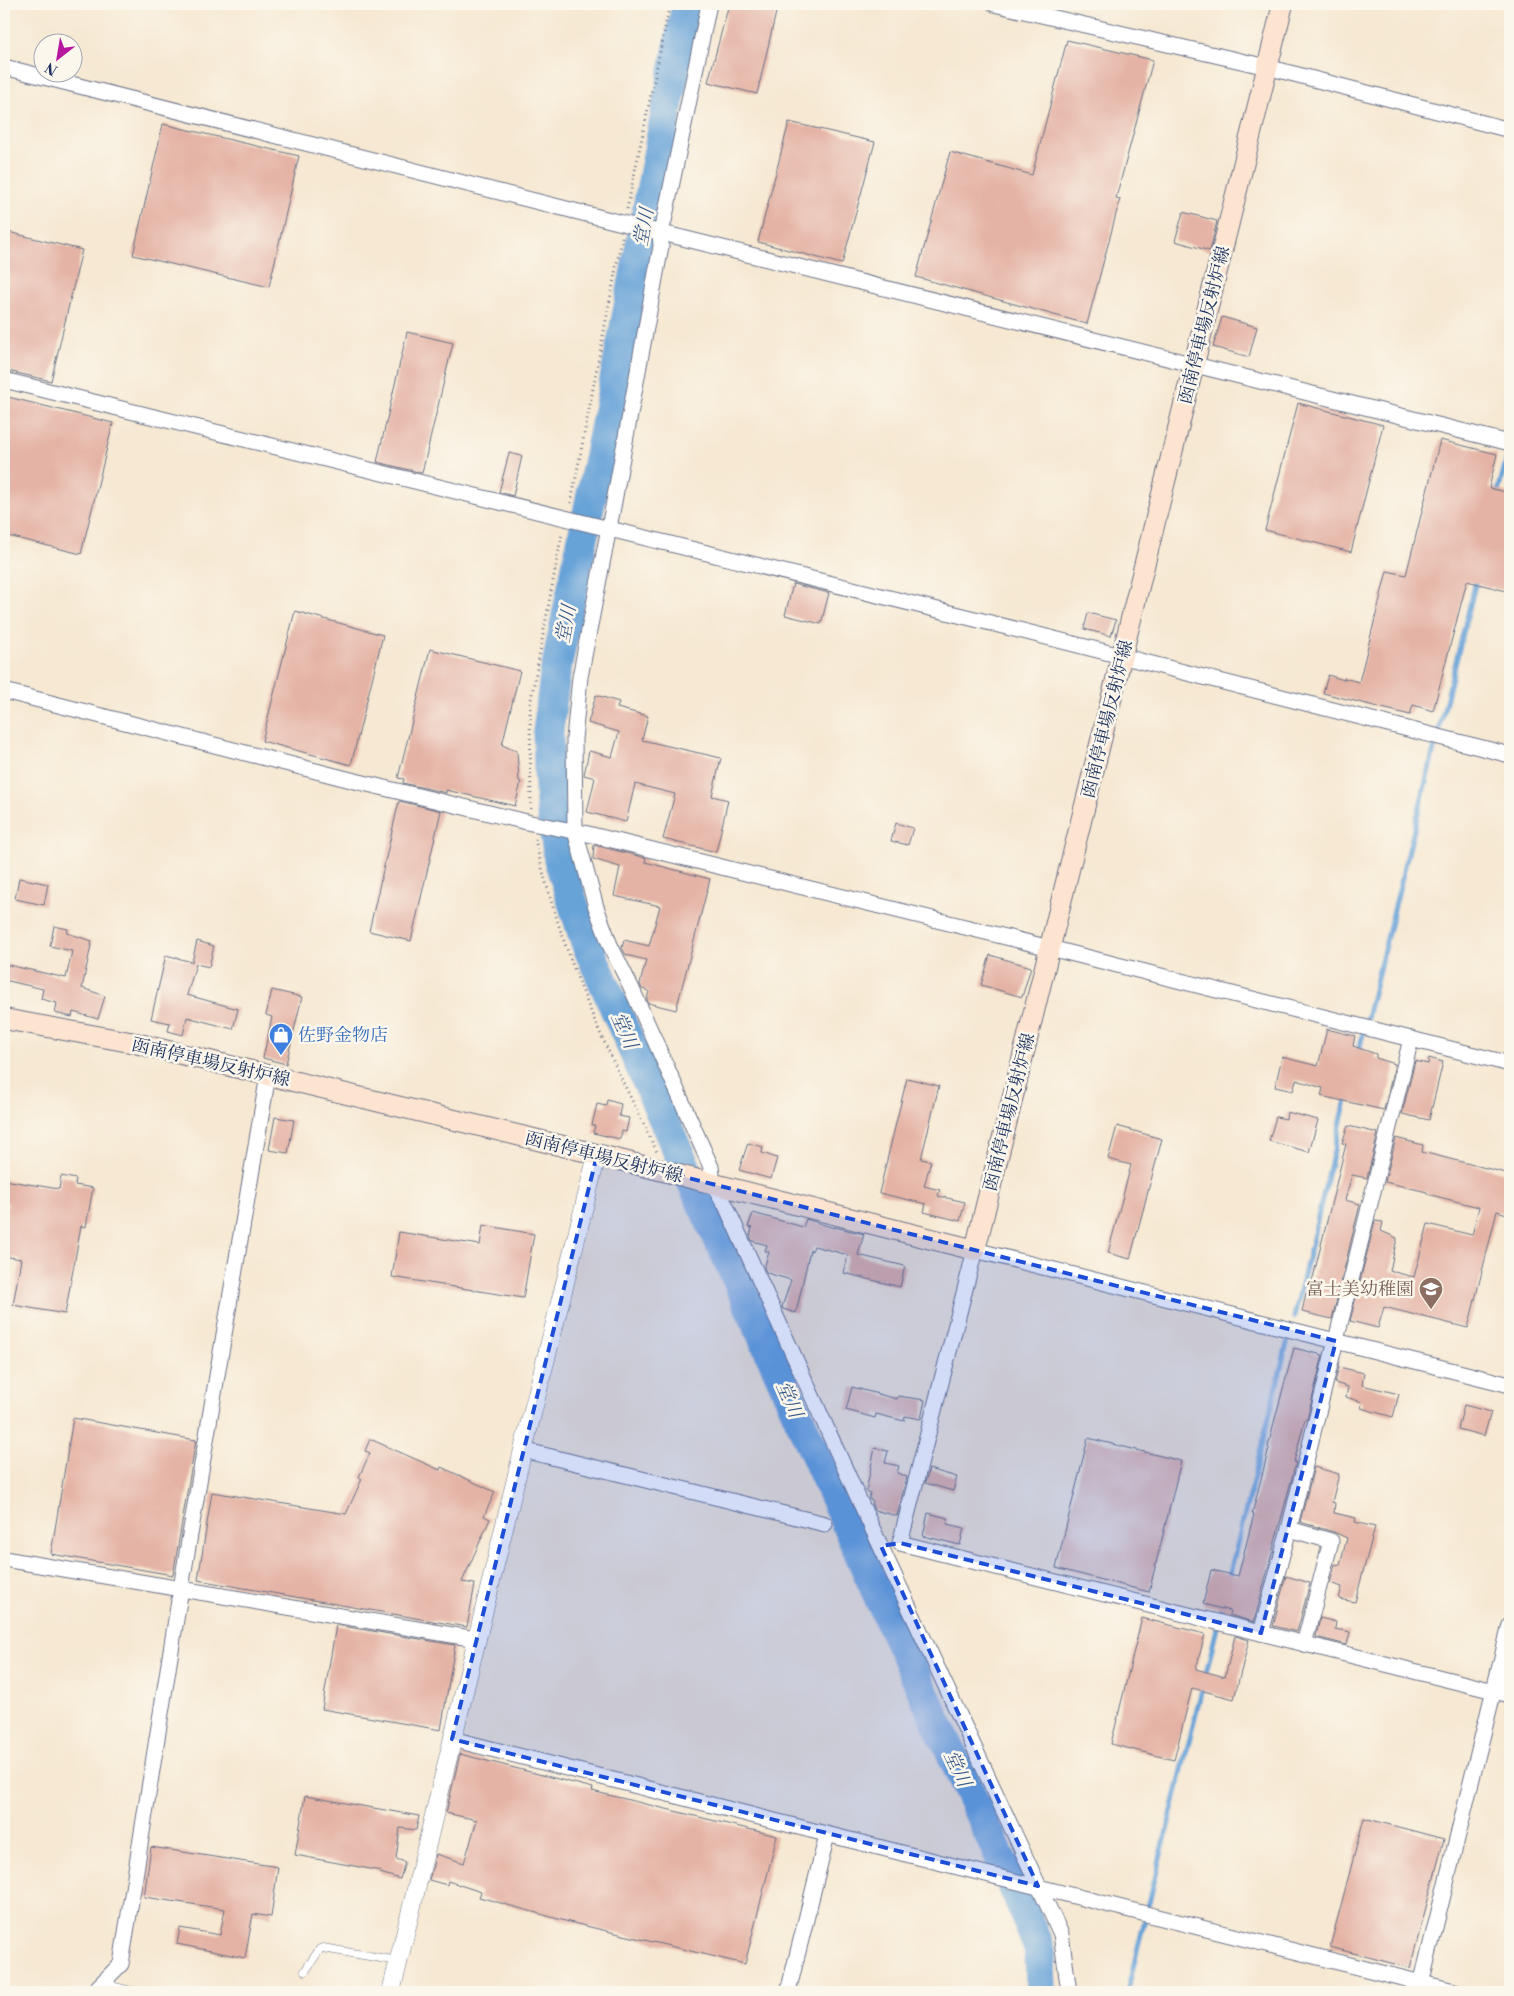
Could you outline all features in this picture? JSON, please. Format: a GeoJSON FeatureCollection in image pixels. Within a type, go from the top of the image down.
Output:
{"type":"FeatureCollection","features":[{"type":"Feature","properties":{"kind":"main road","name":"函南停車場反射炉線"},"geometry":{"type":"LineString","coordinates":[[4,1019],[134,1043],[597,1154],[975,1250],[1283,4]]}},
{"type":"Feature","properties":{"kind":"street"},"geometry":{"type":"LineString","coordinates":[[709,4],[664,221],[660,232],[661,246],[606,528],[580,677],[575,716],[572,831],[610,945],[631,987],[711,1167],[713,1184],[726,1206],[1061,1934],[1069,1992]]}},
{"type":"Feature","properties":{"kind":"street"},"geometry":{"type":"LineString","coordinates":[[994,4],[1267,67],[1510,130]]}},
{"type":"Feature","properties":{"kind":"street"},"geometry":{"type":"LineString","coordinates":[[4,67],[634,226],[1510,443]]}},
{"type":"Feature","properties":{"kind":"street"},"geometry":{"type":"LineString","coordinates":[[4,380],[606,528],[1510,755]]}},
{"type":"Feature","properties":{"kind":"street"},"geometry":{"type":"LineString","coordinates":[[4,691],[352,780],[572,831],[1050,948],[1510,1064]]}},
{"type":"Feature","properties":{"kind":"street"},"geometry":{"type":"LineString","coordinates":[[1261,1633],[1289,1530],[1410,1039]]}},
{"type":"Feature","properties":{"kind":"street"},"geometry":{"type":"LineString","coordinates":[[93,1992],[121,1964],[181,1588],[268,1076]]}},
{"type":"Feature","properties":{"kind":"street"},"geometry":{"type":"LineString","coordinates":[[391,1992],[476,1639],[597,1154]]}},
{"type":"Feature","properties":{"kind":"street"},"geometry":{"type":"LineString","coordinates":[[900,1542],[975,1250],[1510,1385]]}},
{"type":"Feature","properties":{"kind":"street"},"geometry":{"type":"LineString","coordinates":[[523,1450],[825,1524]]}},
{"type":"Feature","properties":{"kind":"street"},"geometry":{"type":"LineString","coordinates":[[1289,1530],[1331,1541],[1304,1644]]}},
{"type":"Feature","properties":{"kind":"street"},"geometry":{"type":"LineString","coordinates":[[881,1546],[900,1542],[1510,1696]]}},
{"type":"Feature","properties":{"kind":"street"},"geometry":{"type":"LineString","coordinates":[[4,1559],[476,1639]]}},
{"type":"Feature","properties":{"kind":"street"},"geometry":{"type":"LineString","coordinates":[[1420,1988],[1510,1625]]}},
{"type":"Feature","properties":{"kind":"street"},"geometry":{"type":"LineString","coordinates":[[452,1738],[827,1835],[1038,1886],[1420,1988],[1458,1992]]}},
{"type":"Feature","properties":{"kind":"street"},"geometry":{"type":"LineString","coordinates":[[788,1992],[827,1835]]}},
{"type":"Feature","properties":{"kind":"lane"},"geometry":{"type":"LineString","coordinates":[[305,1971],[320,1949],[323,1948],[398,1961]]}},
{"type":"Feature","properties":{"kind":"lane"},"geometry":{"type":"LineString","coordinates":[[109,1976],[112,1986],[135,1992]]}},
{"type":"Feature","properties":{"kind":"highlighted area"},"geometry":{"type":"Polygon","coordinates":[[[597,1155],[1336,1341],[1261,1633],[900,1543],[881,1546],[1038,1886],[452,1739],[597,1155]]]}},
{"type":"Feature","properties":{"kind":"building"},"geometry":{"type":"Polygon","coordinates":[[[729,4],[778,4],[757,94],[708,82],[729,4]]]}},
{"type":"Feature","properties":{"kind":"building"},"geometry":{"type":"Polygon","coordinates":[[[1067,40],[1153,60],[1116,198],[1120,199],[1087,324],[916,277],[950,152],[1032,175],[1067,40]]]}},
{"type":"Feature","properties":{"kind":"building"},"geometry":{"type":"Polygon","coordinates":[[[789,122],[875,142],[842,264],[758,242],[789,122]]]}},
{"type":"Feature","properties":{"kind":"building"},"geometry":{"type":"Polygon","coordinates":[[[163,124],[299,156],[269,287],[133,255],[163,124]]]}},
{"type":"Feature","properties":{"kind":"building"},"geometry":{"type":"Polygon","coordinates":[[[1183,212],[1217,221],[1210,251],[1175,241],[1183,212]]]}},
{"type":"Feature","properties":{"kind":"building"},"geometry":{"type":"Polygon","coordinates":[[[4,231],[82,250],[51,381],[4,370],[4,231]]]}},
{"type":"Feature","properties":{"kind":"building"},"geometry":{"type":"Polygon","coordinates":[[[1222,317],[1257,327],[1249,357],[1213,347],[1222,317]]]}},
{"type":"Feature","properties":{"kind":"building"},"geometry":{"type":"Polygon","coordinates":[[[407,332],[453,343],[422,473],[377,462],[407,332]]]}},
{"type":"Feature","properties":{"kind":"building"},"geometry":{"type":"Polygon","coordinates":[[[4,396],[113,423],[81,554],[4,535],[4,396]]]}},
{"type":"Feature","properties":{"kind":"building"},"geometry":{"type":"Polygon","coordinates":[[[1298,403],[1383,425],[1351,552],[1265,530],[1298,403]]]}},
{"type":"Feature","properties":{"kind":"building"},"geometry":{"type":"Polygon","coordinates":[[[1440,440],[1497,454],[1489,488],[1510,493],[1510,592],[1467,581],[1433,711],[1413,705],[1410,715],[1323,693],[1328,675],[1359,682],[1387,571],[1406,575],[1440,440]]]}},
{"type":"Feature","properties":{"kind":"building"},"geometry":{"type":"Polygon","coordinates":[[[509,453],[522,456],[513,496],[499,492],[509,453]]]}},
{"type":"Feature","properties":{"kind":"building"},"geometry":{"type":"Polygon","coordinates":[[[793,584],[829,593],[821,624],[785,615],[793,584]]]}},
{"type":"Feature","properties":{"kind":"building"},"geometry":{"type":"Polygon","coordinates":[[[295,611],[383,635],[351,765],[262,741],[295,611]]]}},
{"type":"Feature","properties":{"kind":"building"},"geometry":{"type":"Polygon","coordinates":[[[1088,613],[1116,620],[1111,636],[1084,629],[1088,613]]]}},
{"type":"Feature","properties":{"kind":"building"},"geometry":{"type":"Polygon","coordinates":[[[430,649],[520,671],[502,745],[517,751],[519,781],[521,782],[515,806],[446,790],[446,793],[403,783],[404,779],[398,778],[430,649]]]}},
{"type":"Feature","properties":{"kind":"building"},"geometry":{"type":"Polygon","coordinates":[[[596,695],[619,702],[617,708],[648,716],[642,740],[721,758],[712,796],[728,800],[716,852],[663,839],[675,794],[635,784],[626,822],[587,812],[595,778],[584,775],[589,751],[612,757],[619,732],[588,723],[596,695]]]}},
{"type":"Feature","properties":{"kind":"building"},"geometry":{"type":"Polygon","coordinates":[[[399,801],[441,811],[411,941],[369,931],[399,801]]]}},
{"type":"Feature","properties":{"kind":"building"},"geometry":{"type":"Polygon","coordinates":[[[896,823],[913,828],[908,845],[891,841],[896,823]]]}},
{"type":"Feature","properties":{"kind":"building"},"geometry":{"type":"Polygon","coordinates":[[[594,845],[646,858],[645,862],[710,879],[676,1010],[648,1003],[649,991],[642,989],[640,984],[646,960],[626,955],[622,948],[624,940],[649,946],[660,906],[614,896],[620,867],[593,859],[594,845]]]}},
{"type":"Feature","properties":{"kind":"building"},"geometry":{"type":"Polygon","coordinates":[[[19,878],[48,884],[44,905],[15,899],[19,878]]]}},
{"type":"Feature","properties":{"kind":"building"},"geometry":{"type":"Polygon","coordinates":[[[54,926],[68,929],[67,933],[92,941],[82,988],[105,996],[98,1019],[73,1012],[72,1017],[55,1013],[57,1003],[41,999],[43,989],[4,980],[4,964],[66,978],[72,951],[50,946],[54,926]]]}},
{"type":"Feature","properties":{"kind":"building"},"geometry":{"type":"Polygon","coordinates":[[[197,941],[214,946],[209,967],[196,964],[187,995],[238,1009],[233,1029],[187,1017],[183,1035],[168,1031],[170,1023],[151,1019],[166,955],[192,962],[197,941]]]}},
{"type":"Feature","properties":{"kind":"building"},"geometry":{"type":"Polygon","coordinates":[[[990,955],[1031,967],[1022,997],[981,985],[990,955]]]}},
{"type":"Feature","properties":{"kind":"building"},"geometry":{"type":"Polygon","coordinates":[[[272,990],[302,997],[286,1064],[263,1058],[272,1017],[266,1015],[272,990]]]}},
{"type":"Feature","properties":{"kind":"building"},"geometry":{"type":"Polygon","coordinates":[[[1327,1029],[1355,1036],[1353,1046],[1376,1054],[1376,1058],[1395,1064],[1384,1110],[1321,1096],[1323,1088],[1296,1080],[1293,1091],[1275,1087],[1282,1057],[1318,1066],[1327,1029]]]}},
{"type":"Feature","properties":{"kind":"building"},"geometry":{"type":"Polygon","coordinates":[[[1429,1058],[1443,1062],[1429,1120],[1402,1114],[1415,1061],[1428,1064],[1429,1058]]]}},
{"type":"Feature","properties":{"kind":"building"},"geometry":{"type":"Polygon","coordinates":[[[907,1078],[939,1086],[921,1159],[931,1161],[924,1186],[940,1190],[938,1196],[965,1202],[960,1221],[924,1212],[926,1204],[879,1193],[907,1078]]]}},
{"type":"Feature","properties":{"kind":"building"},"geometry":{"type":"Polygon","coordinates":[[[607,1100],[621,1104],[619,1116],[629,1118],[626,1132],[622,1131],[620,1139],[593,1133],[595,1126],[592,1125],[597,1104],[606,1106],[607,1100]]]}},
{"type":"Feature","properties":{"kind":"building"},"geometry":{"type":"Polygon","coordinates":[[[1287,1112],[1318,1120],[1309,1152],[1269,1141],[1276,1117],[1286,1119],[1287,1112]]]}},
{"type":"Feature","properties":{"kind":"building"},"geometry":{"type":"Polygon","coordinates":[[[275,1117],[294,1120],[288,1153],[269,1150],[275,1117]]]}},
{"type":"Feature","properties":{"kind":"building"},"geometry":{"type":"Polygon","coordinates":[[[1117,1126],[1162,1139],[1130,1259],[1108,1253],[1131,1165],[1108,1159],[1117,1126]]]}},
{"type":"Feature","properties":{"kind":"building"},"geometry":{"type":"Polygon","coordinates":[[[1348,1126],[1378,1133],[1367,1178],[1352,1175],[1345,1200],[1360,1204],[1332,1319],[1302,1312],[1306,1293],[1309,1294],[1346,1144],[1342,1143],[1348,1126]]]}},
{"type":"Feature","properties":{"kind":"building"},"geometry":{"type":"Polygon","coordinates":[[[1396,1138],[1423,1145],[1422,1152],[1510,1174],[1510,1215],[1497,1211],[1468,1328],[1384,1307],[1378,1328],[1350,1321],[1375,1221],[1383,1222],[1381,1231],[1397,1238],[1390,1271],[1414,1277],[1428,1224],[1472,1235],[1479,1207],[1385,1182],[1396,1138]]]}},
{"type":"Feature","properties":{"kind":"building"},"geometry":{"type":"Polygon","coordinates":[[[748,1143],[763,1147],[762,1153],[777,1158],[771,1179],[739,1170],[748,1143]]]}},
{"type":"Feature","properties":{"kind":"building"},"geometry":{"type":"Polygon","coordinates":[[[61,1176],[76,1179],[75,1185],[93,1188],[86,1227],[81,1226],[65,1314],[13,1305],[21,1259],[4,1256],[4,1230],[8,1203],[4,1203],[4,1180],[59,1189],[61,1176]]]}},
{"type":"Feature","properties":{"kind":"building"},"geometry":{"type":"Polygon","coordinates":[[[753,1213],[803,1227],[806,1219],[834,1228],[864,1234],[858,1255],[905,1266],[900,1287],[844,1273],[848,1255],[814,1246],[812,1251],[810,1250],[796,1313],[783,1309],[791,1280],[767,1273],[764,1268],[769,1252],[765,1251],[767,1245],[752,1241],[750,1236],[752,1228],[748,1227],[753,1213]]]}},
{"type":"Feature","properties":{"kind":"building"},"geometry":{"type":"Polygon","coordinates":[[[483,1225],[534,1234],[523,1298],[392,1277],[399,1232],[480,1245],[483,1225]]]}},
{"type":"Feature","properties":{"kind":"building"},"geometry":{"type":"Polygon","coordinates":[[[1294,1348],[1323,1355],[1254,1622],[1229,1615],[1230,1611],[1203,1604],[1211,1570],[1238,1576],[1273,1426],[1294,1348]]]}},
{"type":"Feature","properties":{"kind":"building"},"geometry":{"type":"Polygon","coordinates":[[[1339,1367],[1364,1373],[1362,1385],[1399,1394],[1393,1417],[1361,1408],[1362,1402],[1346,1397],[1348,1387],[1335,1383],[1339,1367]]]}},
{"type":"Feature","properties":{"kind":"building"},"geometry":{"type":"Polygon","coordinates":[[[852,1387],[897,1399],[898,1396],[925,1400],[921,1419],[905,1416],[904,1421],[876,1414],[875,1418],[846,1410],[852,1387]]]}},
{"type":"Feature","properties":{"kind":"building"},"geometry":{"type":"Polygon","coordinates":[[[1464,1405],[1491,1412],[1484,1436],[1458,1429],[1464,1405]]]}},
{"type":"Feature","properties":{"kind":"building"},"geometry":{"type":"Polygon","coordinates":[[[73,1418],[196,1440],[173,1575],[51,1554],[73,1418]]]}},
{"type":"Feature","properties":{"kind":"building"},"geometry":{"type":"Polygon","coordinates":[[[1088,1438],[1181,1461],[1149,1592],[1056,1568],[1088,1438]]]}},
{"type":"Feature","properties":{"kind":"building"},"geometry":{"type":"Polygon","coordinates":[[[370,1439],[440,1470],[441,1467],[495,1492],[484,1516],[490,1519],[462,1582],[475,1584],[467,1627],[198,1580],[212,1492],[346,1514],[362,1479],[359,1477],[370,1453],[365,1451],[370,1439]]]}},
{"type":"Feature","properties":{"kind":"building"},"geometry":{"type":"Polygon","coordinates":[[[875,1448],[888,1451],[885,1463],[899,1466],[897,1473],[907,1477],[897,1516],[874,1510],[873,1501],[869,1499],[870,1493],[866,1491],[875,1448]]]}},
{"type":"Feature","properties":{"kind":"building"},"geometry":{"type":"Polygon","coordinates":[[[1314,1467],[1339,1474],[1332,1502],[1335,1503],[1334,1513],[1356,1518],[1355,1522],[1375,1527],[1355,1602],[1339,1599],[1342,1587],[1330,1583],[1335,1564],[1340,1565],[1347,1538],[1300,1522],[1314,1467]]]}},
{"type":"Feature","properties":{"kind":"building"},"geometry":{"type":"Polygon","coordinates":[[[929,1469],[957,1477],[953,1491],[925,1483],[929,1469]]]}},
{"type":"Feature","properties":{"kind":"building"},"geometry":{"type":"Polygon","coordinates":[[[928,1513],[948,1518],[947,1524],[964,1528],[960,1545],[923,1536],[928,1513]]]}},
{"type":"Feature","properties":{"kind":"building"},"geometry":{"type":"Polygon","coordinates":[[[1286,1576],[1310,1583],[1297,1632],[1273,1626],[1286,1576]]]}},
{"type":"Feature","properties":{"kind":"building"},"geometry":{"type":"Polygon","coordinates":[[[1142,1618],[1205,1634],[1196,1669],[1225,1677],[1235,1636],[1249,1640],[1234,1699],[1192,1688],[1174,1760],[1111,1744],[1142,1618]]]}},
{"type":"Feature","properties":{"kind":"building"},"geometry":{"type":"Polygon","coordinates":[[[1320,1618],[1336,1622],[1335,1629],[1350,1632],[1347,1645],[1316,1637],[1320,1618]]]}},
{"type":"Feature","properties":{"kind":"building"},"geometry":{"type":"Polygon","coordinates":[[[336,1625],[455,1645],[441,1730],[322,1709],[336,1625]]]}},
{"type":"Feature","properties":{"kind":"building"},"geometry":{"type":"Polygon","coordinates":[[[460,1754],[593,1788],[592,1791],[777,1836],[745,1964],[569,1922],[479,1897],[481,1892],[448,1881],[447,1885],[429,1880],[436,1854],[464,1863],[477,1820],[446,1813],[460,1754]]]}},
{"type":"Feature","properties":{"kind":"building"},"geometry":{"type":"Polygon","coordinates":[[[305,1796],[419,1816],[416,1830],[400,1828],[396,1859],[405,1862],[400,1879],[380,1873],[381,1871],[295,1855],[305,1796]]]}},
{"type":"Feature","properties":{"kind":"building"},"geometry":{"type":"Polygon","coordinates":[[[1364,1818],[1444,1839],[1410,1968],[1330,1947],[1364,1818]]]}},
{"type":"Feature","properties":{"kind":"building"},"geometry":{"type":"Polygon","coordinates":[[[151,1847],[278,1867],[271,1917],[253,1914],[245,1958],[177,1944],[180,1928],[220,1935],[225,1909],[144,1897],[151,1847]]]}},
{"type":"Feature","properties":{"kind":"waterway","name":"堂川"},"geometry":{"type":"LineString","coordinates":[[687,4],[611,400],[555,674],[548,732],[551,807],[559,860],[585,940],[675,1145],[740,1285],[882,1604],[1017,1894],[1040,1951],[1041,1992]]}},
{"type":"Feature","properties":{"kind":"waterway"},"geometry":{"type":"LineString","coordinates":[[1497,496],[1510,446]]}},
{"type":"Feature","properties":{"kind":"waterway"},"geometry":{"type":"LineString","coordinates":[[1358,1054],[1477,577]]}},
{"type":"Feature","properties":{"kind":"waterway"},"geometry":{"type":"LineString","coordinates":[[1294,1317],[1347,1096]]}},
{"type":"Feature","properties":{"kind":"waterway"},"geometry":{"type":"LineString","coordinates":[[1228,1581],[1289,1336]]}},
{"type":"Feature","properties":{"kind":"waterway"},"geometry":{"type":"LineString","coordinates":[[1127,1992],[1223,1604]]}},
{"type":"Feature","properties":{"kind":"place","name":"佐野金物店"},"geometry":{"type":"Point","coordinates":[281,1056]}},
{"type":"Feature","properties":{"kind":"place","name":"富士美幼稚園"},"geometry":{"type":"Point","coordinates":[1431,1310]}}]}
